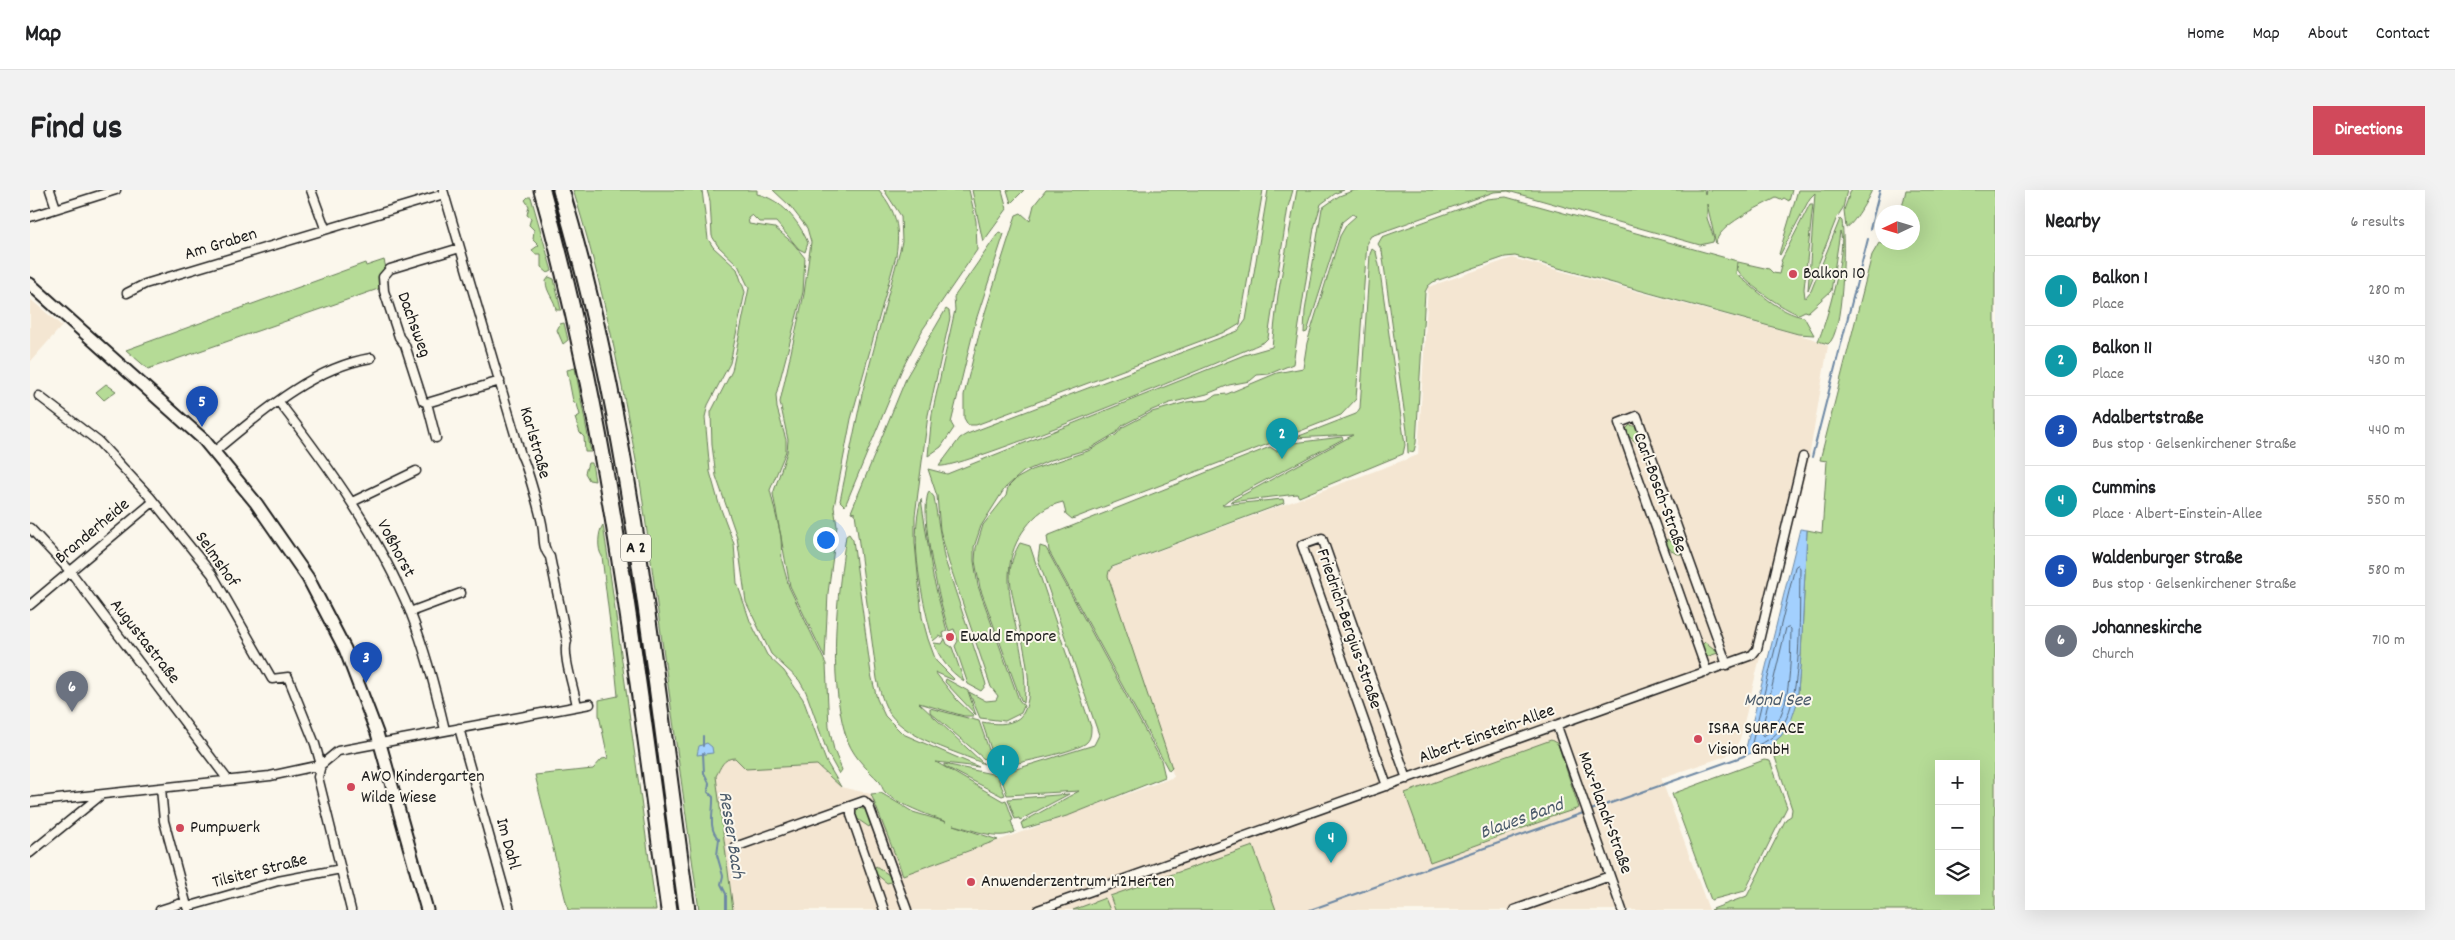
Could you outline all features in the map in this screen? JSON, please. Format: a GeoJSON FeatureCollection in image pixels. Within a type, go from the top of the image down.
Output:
{"type":"FeatureCollection","features":[{"type":"Feature","properties":{"kind":"highway","name":"A 2"},"geometry":{"type":"LineString","coordinates":[[542,190],[562,263],[596,416],[611,506],[669,910]]}},
{"type":"Feature","properties":{"kind":"highway","name":"A 2"},"geometry":{"type":"LineString","coordinates":[[561,190],[602,351],[622,457],[687,910]]}},
{"type":"Feature","properties":{"kind":"main road"},"geometry":{"type":"LineString","coordinates":[[30,284],[174,411],[215,451],[283,539],[308,578],[344,649],[380,744],[427,910]]}},
{"type":"Feature","properties":{"kind":"street"},"geometry":{"type":"LineString","coordinates":[[50,190],[56,208]]}},
{"type":"Feature","properties":{"kind":"street"},"geometry":{"type":"LineString","coordinates":[[30,217],[116,190]]}},
{"type":"Feature","properties":{"kind":"street"},"geometry":{"type":"LineString","coordinates":[[311,190],[325,228]]}},
{"type":"Feature","properties":{"kind":"street","name":"Am Graben"},"geometry":{"type":"LineString","coordinates":[[127,293],[145,284],[444,192]]}},
{"type":"Feature","properties":{"kind":"street","name":"Karlstraße"},"geometry":{"type":"LineString","coordinates":[[444,192],[521,455],[530,474],[530,484],[543,531],[544,550],[550,557],[567,640],[564,648],[577,706]]}},
{"type":"Feature","properties":{"kind":"street","name":"Dachsweg"},"geometry":{"type":"LineString","coordinates":[[436,438],[427,403],[423,401],[405,345],[398,338],[384,291],[383,278],[387,271],[399,265],[460,248]]}},
{"type":"Feature","properties":{"kind":"street"},"geometry":{"type":"LineString","coordinates":[[215,451],[307,381],[360,360],[371,358]]}},
{"type":"Feature","properties":{"kind":"street"},"geometry":{"type":"LineString","coordinates":[[427,403],[500,381]]}},
{"type":"Feature","properties":{"kind":"street","name":"Selmshof"},"geometry":{"type":"LineString","coordinates":[[39,396],[99,442],[153,502],[212,574],[272,679],[288,677],[321,765]]}},
{"type":"Feature","properties":{"kind":"street","name":"Voßhorst"},"geometry":{"type":"LineString","coordinates":[[279,402],[319,454],[352,502],[410,612],[434,684],[445,730]]}},
{"type":"Feature","properties":{"kind":"street","name":"Carl-Bosch-Straße"},"geometry":{"type":"LineString","coordinates":[[1707,672],[1618,423],[1637,416],[1727,666]]}},
{"type":"Feature","properties":{"kind":"street","name":"Albert-Einstein-Allee"},"geometry":{"type":"LineString","coordinates":[[1038,910],[1727,666],[1752,655],[1756,649],[1803,457]]}},
{"type":"Feature","properties":{"kind":"street"},"geometry":{"type":"LineString","coordinates":[[352,502],[416,471]]}},
{"type":"Feature","properties":{"kind":"street","name":"Branderheide"},"geometry":{"type":"LineString","coordinates":[[30,605],[153,502]]}},
{"type":"Feature","properties":{"kind":"street","name":"Augustastraße"},"geometry":{"type":"LineString","coordinates":[[30,528],[70,571],[228,780]]}},
{"type":"Feature","properties":{"kind":"street","name":"Friedrich-Bergius-Straße"},"geometry":{"type":"LineString","coordinates":[[1387,786],[1302,545],[1311,540],[1322,538],[1407,779]]}},
{"type":"Feature","properties":{"kind":"street"},"geometry":{"type":"LineString","coordinates":[[410,612],[460,593]]}},
{"type":"Feature","properties":{"kind":"street"},"geometry":{"type":"LineString","coordinates":[[30,802],[270,776],[321,765],[338,751],[590,704]]}},
{"type":"Feature","properties":{"kind":"street","name":"Max-Planck-Straße"},"geometry":{"type":"LineString","coordinates":[[1557,726],[1622,910]]}},
{"type":"Feature","properties":{"kind":"street","name":"Im Dahl"},"geometry":{"type":"LineString","coordinates":[[459,728],[510,910]]}},
{"type":"Feature","properties":{"kind":"street"},"geometry":{"type":"LineString","coordinates":[[321,765],[318,777],[351,910]]}},
{"type":"Feature","properties":{"kind":"street"},"geometry":{"type":"LineString","coordinates":[[161,788],[164,821],[186,906]]}},
{"type":"Feature","properties":{"kind":"street"},"geometry":{"type":"LineString","coordinates":[[30,853],[100,795]]}},
{"type":"Feature","properties":{"kind":"street"},"geometry":{"type":"LineString","coordinates":[[735,847],[864,802],[869,806],[906,910]]}},
{"type":"Feature","properties":{"kind":"street"},"geometry":{"type":"LineString","coordinates":[[851,806],[851,815],[884,910]]}},
{"type":"Feature","properties":{"kind":"street","name":"Tilsiter Straße"},"geometry":{"type":"LineString","coordinates":[[160,910],[186,906],[278,881],[341,869]]}},
{"type":"Feature","properties":{"kind":"street"},"geometry":{"type":"LineString","coordinates":[[1514,910],[1610,876]]}},
{"type":"Feature","properties":{"kind":"shaded area"},"geometry":{"type":"Polygon","coordinates":[[[1512,258],[1814,339],[1828,346],[1809,458],[1740,739],[1736,747],[1726,756],[1661,778],[1709,910],[733,910],[716,776],[722,763],[729,758],[735,758],[746,769],[817,765],[841,787],[871,794],[903,875],[1174,777],[1104,571],[1418,455],[1428,287],[1512,258]]]}},
{"type":"Feature","properties":{"kind":"shaded area"},"geometry":{"type":"Polygon","coordinates":[[[30,299],[62,326],[30,362],[30,299]]]}},
{"type":"Feature","properties":{"kind":"green space"},"geometry":{"type":"Polygon","coordinates":[[[573,190],[702,190],[708,239],[713,247],[737,269],[745,292],[730,363],[708,405],[705,417],[710,472],[719,504],[734,544],[737,583],[750,621],[767,655],[784,671],[803,699],[826,761],[841,787],[817,765],[746,769],[735,758],[731,758],[723,764],[716,776],[733,910],[699,910],[641,488],[620,375],[594,263],[573,190]]]}},
{"type":"Feature","properties":{"kind":"green space"},"geometry":{"type":"Polygon","coordinates":[[[707,190],[757,190],[757,194],[774,201],[788,212],[800,227],[808,243],[805,252],[799,249],[776,222],[759,222],[752,215],[748,218],[749,224],[775,228],[793,243],[805,258],[803,292],[776,395],[777,408],[786,440],[786,451],[770,490],[781,536],[782,561],[789,587],[826,664],[829,727],[834,750],[842,770],[839,774],[828,754],[806,692],[799,680],[771,654],[746,602],[737,537],[716,476],[712,445],[711,412],[732,371],[749,288],[738,265],[718,246],[712,236],[710,201],[707,190]]]}},
{"type":"Feature","properties":{"kind":"green space"},"geometry":{"type":"Polygon","coordinates":[[[773,190],[879,190],[893,213],[898,237],[896,256],[851,419],[834,507],[837,526],[828,593],[825,658],[790,586],[773,494],[787,452],[788,440],[780,402],[804,294],[811,242],[807,228],[790,206],[773,190]]]}},
{"type":"Feature","properties":{"kind":"green space"},"geometry":{"type":"Polygon","coordinates":[[[884,190],[969,190],[976,221],[977,250],[923,329],[902,369],[845,506],[840,501],[862,394],[902,242],[901,216],[884,190]]]}},
{"type":"Feature","properties":{"kind":"green space"},"geometry":{"type":"Polygon","coordinates":[[[972,190],[1002,190],[1007,209],[983,242],[972,190]]]}},
{"type":"Feature","properties":{"kind":"green space"},"geometry":{"type":"Polygon","coordinates":[[[1007,190],[1024,190],[1011,203],[1007,190]]]}},
{"type":"Feature","properties":{"kind":"green space"},"geometry":{"type":"Polygon","coordinates":[[[1046,190],[1263,190],[1240,324],[1230,330],[976,425],[968,425],[964,418],[964,395],[982,322],[1016,215],[1021,213],[1030,221],[1034,205],[1046,190]]]}},
{"type":"Feature","properties":{"kind":"green space"},"geometry":{"type":"Polygon","coordinates":[[[1268,190],[1293,190],[1288,207],[1268,338],[1264,342],[1041,433],[957,463],[939,466],[960,438],[967,434],[1238,331],[1246,320],[1268,190]]]}},
{"type":"Feature","properties":{"kind":"green space"},"geometry":{"type":"Polygon","coordinates":[[[1297,190],[1344,190],[1336,193],[1321,204],[1314,228],[1293,364],[1269,374],[1257,375],[1250,381],[1229,385],[1207,394],[1170,403],[1152,410],[1123,425],[1116,433],[1089,449],[1051,460],[1023,472],[1005,488],[981,526],[974,547],[978,586],[1019,700],[1024,706],[1021,713],[1005,721],[980,718],[969,692],[986,701],[996,700],[998,696],[991,687],[949,563],[940,530],[937,496],[928,469],[947,474],[1244,355],[1272,347],[1278,295],[1297,190]]]}},
{"type":"Feature","properties":{"kind":"green space"},"geometry":{"type":"Polygon","coordinates":[[[1355,190],[1704,190],[1705,194],[1706,190],[1792,190],[1789,201],[1784,198],[1781,200],[1776,198],[1740,217],[1723,230],[1716,244],[1707,204],[1707,218],[1714,238],[1713,242],[1700,245],[1508,191],[1494,192],[1371,236],[1367,242],[1356,399],[1341,415],[1280,439],[1279,437],[1271,439],[1271,443],[1072,519],[1066,514],[1063,502],[1051,506],[1042,511],[1026,527],[1014,547],[1010,568],[1009,590],[1022,657],[1025,680],[1024,703],[1021,700],[980,588],[975,561],[976,548],[983,525],[1006,496],[1008,487],[1016,479],[1034,469],[1088,451],[1116,435],[1123,427],[1152,412],[1187,402],[1208,400],[1216,395],[1227,394],[1277,373],[1303,368],[1307,343],[1340,236],[1347,224],[1356,216],[1352,214],[1342,222],[1307,332],[1304,333],[1305,311],[1322,208],[1339,196],[1355,190]]]}},
{"type":"Feature","properties":{"kind":"green space"},"geometry":{"type":"Polygon","coordinates":[[[1798,190],[1847,190],[1843,208],[1837,217],[1808,290],[1815,193],[1810,198],[1779,254],[1798,190]]]}},
{"type":"Feature","properties":{"kind":"green space"},"geometry":{"type":"Polygon","coordinates":[[[1851,190],[1872,190],[1857,217],[1846,228],[1844,210],[1851,190]]]}},
{"type":"Feature","properties":{"kind":"green space"},"geometry":{"type":"Polygon","coordinates":[[[1906,190],[1995,190],[1995,910],[1710,910],[1747,896],[1786,819],[1791,816],[1792,809],[1771,745],[1781,736],[1797,703],[1807,530],[1822,533],[1827,461],[1820,460],[1872,255],[1875,250],[1920,250],[1920,205],[1903,205],[1906,190]]]}},
{"type":"Feature","properties":{"kind":"green space"},"geometry":{"type":"Polygon","coordinates":[[[531,197],[552,271],[548,273],[541,267],[541,254],[535,254],[532,250],[539,245],[533,239],[534,230],[529,225],[531,218],[527,215],[529,206],[525,200],[531,197]]]}},
{"type":"Feature","properties":{"kind":"green space"},"geometry":{"type":"Polygon","coordinates":[[[1506,197],[1737,261],[1736,274],[1777,306],[1795,315],[1804,317],[1814,335],[1798,334],[1515,256],[1505,257],[1433,282],[1425,292],[1416,443],[1414,451],[1408,453],[1407,431],[1382,251],[1378,244],[1382,237],[1487,199],[1506,197]]]}},
{"type":"Feature","properties":{"kind":"green space"},"geometry":{"type":"Polygon","coordinates":[[[1810,204],[1813,204],[1804,289],[1805,298],[1811,291],[1840,219],[1842,221],[1843,266],[1840,306],[1833,337],[1828,344],[1818,341],[1831,303],[1839,268],[1842,240],[1840,232],[1831,291],[1808,312],[1805,311],[1799,314],[1775,302],[1746,280],[1737,268],[1738,262],[1769,269],[1773,273],[1779,274],[1781,261],[1810,204]]]}},
{"type":"Feature","properties":{"kind":"green space"},"geometry":{"type":"Polygon","coordinates":[[[999,232],[1004,234],[976,320],[951,423],[954,428],[941,447],[928,456],[932,414],[955,310],[954,297],[999,232]]]}},
{"type":"Feature","properties":{"kind":"green space"},"geometry":{"type":"Polygon","coordinates":[[[1372,249],[1376,252],[1379,265],[1405,445],[1403,454],[1299,497],[1297,494],[1230,502],[1353,435],[1294,438],[1356,414],[1360,408],[1370,254],[1372,249]]]}},
{"type":"Feature","properties":{"kind":"green space"},"geometry":{"type":"Polygon","coordinates":[[[384,260],[386,268],[379,277],[381,288],[148,369],[126,350],[365,263],[366,266],[384,260]]]}},
{"type":"Feature","properties":{"kind":"green space"},"geometry":{"type":"Polygon","coordinates":[[[549,277],[554,279],[561,310],[556,310],[547,289],[546,281],[549,277]]]}},
{"type":"Feature","properties":{"kind":"green space"},"geometry":{"type":"Polygon","coordinates":[[[946,309],[949,311],[950,318],[928,415],[915,516],[915,543],[922,617],[928,639],[936,661],[954,679],[935,672],[957,700],[974,716],[964,716],[919,703],[984,764],[921,738],[898,723],[890,714],[882,697],[877,679],[855,513],[851,512],[907,376],[946,309]]]}},
{"type":"Feature","properties":{"kind":"green space"},"geometry":{"type":"Polygon","coordinates":[[[564,323],[568,340],[563,344],[557,330],[560,324],[564,323]]]}},
{"type":"Feature","properties":{"kind":"green space"},"geometry":{"type":"Polygon","coordinates":[[[575,368],[591,452],[585,452],[584,437],[580,433],[575,418],[580,415],[577,404],[573,401],[567,370],[575,368]]]}},
{"type":"Feature","properties":{"kind":"green space"},"geometry":{"type":"Polygon","coordinates":[[[106,384],[116,391],[104,400],[96,392],[106,384]]]}},
{"type":"Feature","properties":{"kind":"green space"},"geometry":{"type":"Polygon","coordinates":[[[1630,425],[1637,427],[1641,443],[1637,443],[1626,434],[1626,429],[1630,425]]]}},
{"type":"Feature","properties":{"kind":"green space"},"geometry":{"type":"Polygon","coordinates":[[[1342,437],[1343,439],[1228,500],[1222,505],[1283,499],[1284,503],[1112,567],[1109,571],[1108,576],[1172,768],[1169,771],[1049,551],[1047,536],[1270,447],[1276,451],[1282,449],[1281,446],[1285,444],[1342,437]]]}},
{"type":"Feature","properties":{"kind":"green space"},"geometry":{"type":"Polygon","coordinates":[[[588,463],[592,463],[595,481],[589,480],[585,473],[588,463]]]}},
{"type":"Feature","properties":{"kind":"green space"},"geometry":{"type":"Polygon","coordinates":[[[929,491],[934,497],[944,557],[985,681],[986,685],[981,691],[968,684],[955,646],[958,641],[954,629],[949,631],[941,601],[931,560],[928,538],[926,503],[929,491]]]}},
{"type":"Feature","properties":{"kind":"green space"},"geometry":{"type":"Polygon","coordinates":[[[921,499],[933,577],[947,631],[943,633],[944,638],[939,636],[933,641],[918,570],[916,534],[921,499]]]}},
{"type":"Feature","properties":{"kind":"green space"},"geometry":{"type":"Polygon","coordinates":[[[603,525],[656,910],[568,910],[535,775],[593,769],[602,759],[608,758],[599,715],[599,700],[618,696],[602,556],[599,545],[599,536],[603,525]]]}},
{"type":"Feature","properties":{"kind":"green space"},"geometry":{"type":"Polygon","coordinates":[[[849,534],[853,540],[871,674],[877,699],[885,716],[903,734],[979,767],[936,762],[1003,801],[1006,800],[1015,832],[992,835],[953,825],[998,840],[903,875],[871,794],[881,793],[913,812],[946,822],[914,809],[884,791],[880,782],[859,760],[851,748],[845,733],[840,710],[835,660],[837,609],[846,536],[849,534]]]}},
{"type":"Feature","properties":{"kind":"green space"},"geometry":{"type":"Polygon","coordinates":[[[1667,539],[1680,547],[1681,554],[1670,549],[1665,543],[1667,539]]]}},
{"type":"Feature","properties":{"kind":"green space"},"geometry":{"type":"Polygon","coordinates":[[[1020,543],[1030,546],[1091,727],[1091,733],[1087,742],[1082,746],[1047,757],[1001,766],[999,762],[996,764],[982,722],[996,724],[1015,721],[1026,707],[1029,690],[1027,670],[1014,604],[1010,572],[1011,564],[1020,543]]]}},
{"type":"Feature","properties":{"kind":"green space"},"geometry":{"type":"Polygon","coordinates":[[[1040,546],[1046,548],[1161,760],[1165,777],[1070,815],[1023,829],[1021,823],[1079,791],[1007,795],[1000,774],[1094,745],[1099,735],[1038,559],[1040,546]]]}},
{"type":"Feature","properties":{"kind":"green space"},"geometry":{"type":"Polygon","coordinates":[[[945,639],[947,644],[952,647],[964,681],[949,669],[936,649],[934,643],[942,644],[945,639]]]}},
{"type":"Feature","properties":{"kind":"green space"},"geometry":{"type":"Polygon","coordinates":[[[1705,642],[1718,653],[1706,657],[1702,645],[1705,642]]]}},
{"type":"Feature","properties":{"kind":"green space"},"geometry":{"type":"Polygon","coordinates":[[[946,679],[968,691],[976,715],[945,682],[946,679]]]}},
{"type":"Feature","properties":{"kind":"green space"},"geometry":{"type":"Polygon","coordinates":[[[930,708],[979,721],[994,764],[991,765],[930,712],[930,708]]]}},
{"type":"Feature","properties":{"kind":"green space"},"geometry":{"type":"Polygon","coordinates":[[[1551,740],[1558,744],[1579,808],[1548,817],[1548,819],[1430,862],[1405,793],[1551,740]]]}},
{"type":"Feature","properties":{"kind":"green space"},"geometry":{"type":"Polygon","coordinates":[[[1764,760],[1770,761],[1787,807],[1745,891],[1711,900],[1672,794],[1764,760]]]}},
{"type":"Feature","properties":{"kind":"green space"},"geometry":{"type":"Polygon","coordinates":[[[944,764],[997,775],[1005,795],[1002,796],[944,766],[944,764]]]}},
{"type":"Feature","properties":{"kind":"green space"},"geometry":{"type":"Polygon","coordinates":[[[1069,794],[1020,820],[1019,818],[1015,819],[1008,799],[1069,794]]]}},
{"type":"Feature","properties":{"kind":"green space"},"geometry":{"type":"Polygon","coordinates":[[[859,808],[867,810],[871,824],[869,827],[856,818],[855,812],[859,808]]]}},
{"type":"Feature","properties":{"kind":"green space"},"geometry":{"type":"Polygon","coordinates":[[[1253,846],[1276,910],[1115,910],[1110,896],[1253,846]]]}},
{"type":"Feature","properties":{"kind":"green space"},"geometry":{"type":"Polygon","coordinates":[[[876,866],[889,875],[891,882],[887,883],[876,874],[874,869],[876,866]]]}},
{"type":"Feature","properties":{"kind":"green space"},"geometry":{"type":"Polygon","coordinates":[[[1105,898],[1110,910],[1073,910],[1105,898]]]}},
{"type":"Feature","properties":{"kind":"water","name":"Mond See"},"geometry":{"type":"Polygon","coordinates":[[[1800,529],[1807,530],[1797,703],[1791,721],[1781,736],[1771,745],[1744,756],[1800,529]]]}},
{"type":"Feature","properties":{"kind":"water"},"geometry":{"type":"Polygon","coordinates":[[[707,743],[712,747],[713,753],[697,755],[699,746],[707,743]]]}},
{"type":"Feature","properties":{"kind":"waterway"},"geometry":{"type":"LineString","coordinates":[[1870,229],[1880,190]]}},
{"type":"Feature","properties":{"kind":"waterway"},"geometry":{"type":"LineString","coordinates":[[1812,457],[1868,239]]}},
{"type":"Feature","properties":{"kind":"waterway","name":"Resser Bach"},"geometry":{"type":"LineString","coordinates":[[703,736],[703,746]]}},
{"type":"Feature","properties":{"kind":"waterway","name":"Resser Bach"},"geometry":{"type":"LineString","coordinates":[[703,753],[704,773],[709,783],[708,792],[713,797],[712,825],[715,835],[719,839],[717,855],[723,876],[721,884],[726,894],[726,910]]}},
{"type":"Feature","properties":{"kind":"waterway","name":"Blaues Band"},"geometry":{"type":"LineString","coordinates":[[1591,810],[1744,756]]}},
{"type":"Feature","properties":{"kind":"waterway","name":"Blaues Band"},"geometry":{"type":"LineString","coordinates":[[1310,910],[1586,812]]}},
{"type":"Feature","properties":{"kind":"place","name":"Balkon 10"},"geometry":{"type":"Point","coordinates":[1793,274]}},
{"type":"Feature","properties":{"kind":"place","name":"Waldenburger Straße"},"geometry":{"type":"Point","coordinates":[202,427]}},
{"type":"Feature","properties":{"kind":"place","name":"Balkon 11"},"geometry":{"type":"Point","coordinates":[1282,459]}},
{"type":"Feature","properties":{"kind":"place","name":"Ewald Empore"},"geometry":{"type":"Point","coordinates":[950,637]}},
{"type":"Feature","properties":{"kind":"place","name":"Adalbertstraße"},"geometry":{"type":"Point","coordinates":[366,683]}},
{"type":"Feature","properties":{"kind":"place","name":"Johanneskirche"},"geometry":{"type":"Point","coordinates":[72,712]}},
{"type":"Feature","properties":{"kind":"place","name":"ISRA SURFACE Vision GmbH"},"geometry":{"type":"Point","coordinates":[1698,739]}},
{"type":"Feature","properties":{"kind":"place","name":"Balkon 1"},"geometry":{"type":"Point","coordinates":[1003,786]}},
{"type":"Feature","properties":{"kind":"place","name":"AWO Kindergarten Wilde Wiese"},"geometry":{"type":"Point","coordinates":[351,787]}},
{"type":"Feature","properties":{"kind":"place","name":"Pumpwerk"},"geometry":{"type":"Point","coordinates":[180,828]}},
{"type":"Feature","properties":{"kind":"place","name":"Cummins"},"geometry":{"type":"Point","coordinates":[1331,863]}},
{"type":"Feature","properties":{"kind":"place","name":"Anwenderzentrum H2Herten"},"geometry":{"type":"Point","coordinates":[971,882]}}]}
